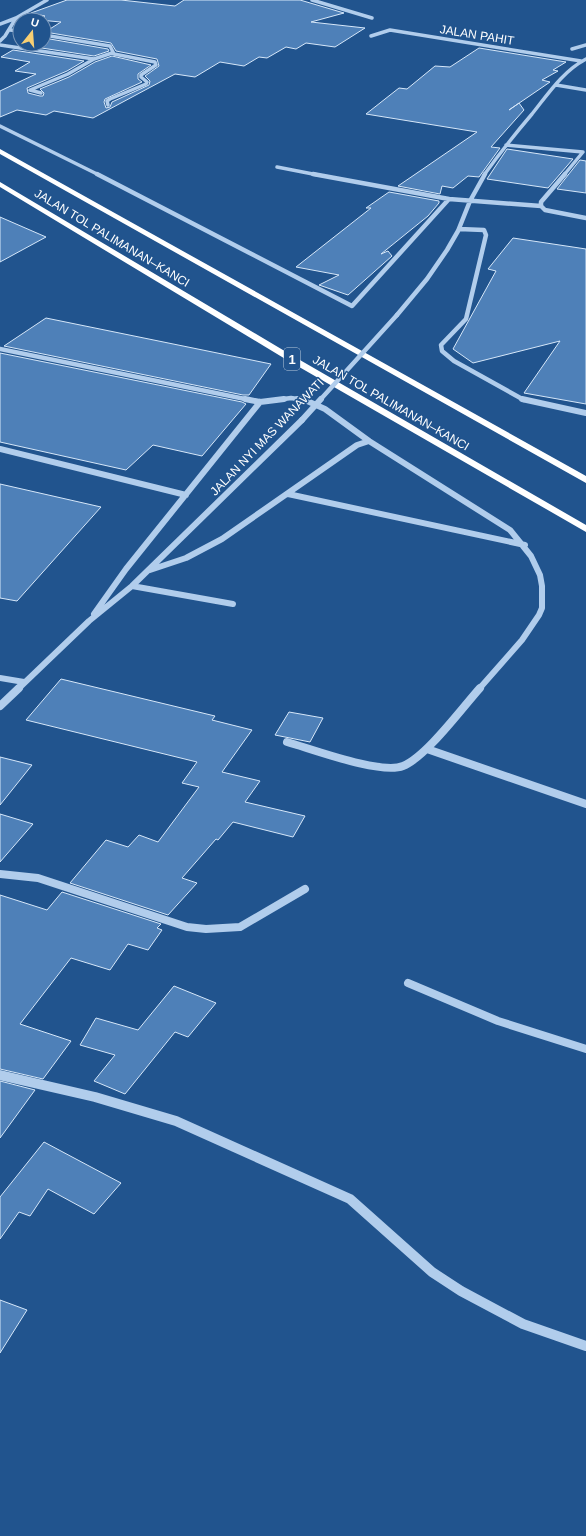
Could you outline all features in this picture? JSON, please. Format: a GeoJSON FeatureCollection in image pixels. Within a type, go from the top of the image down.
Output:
{"type":"FeatureCollection","features":[{"type":"Feature","properties":{"kind":"highway","name":"JALAN TOL PALIMANAN–KANCI"},"geometry":{"type":"LineString","coordinates":[[0,151],[586,480]]}},
{"type":"Feature","properties":{"kind":"highway","name":"JALAN TOL PALIMANAN–KANCI"},"geometry":{"type":"LineString","coordinates":[[0,184],[290,358],[586,529]]}},
{"type":"Feature","properties":{"kind":"street"},"geometry":{"type":"LineString","coordinates":[[26,12],[46,0]]}},
{"type":"Feature","properties":{"kind":"street"},"geometry":{"type":"LineString","coordinates":[[312,0],[372,18]]}},
{"type":"Feature","properties":{"kind":"street"},"geometry":{"type":"LineString","coordinates":[[0,24],[12,19]]}},
{"type":"Feature","properties":{"kind":"street"},"geometry":{"type":"LineString","coordinates":[[0,20],[6,21]]}},
{"type":"Feature","properties":{"kind":"street"},"geometry":{"type":"LineString","coordinates":[[0,41],[12,26]]}},
{"type":"Feature","properties":{"kind":"street","name":"JALAN PAHIT"},"geometry":{"type":"LineString","coordinates":[[371,36],[383,30],[390,30],[584,60]]}},
{"type":"Feature","properties":{"kind":"street"},"geometry":{"type":"LineString","coordinates":[[52,36],[110,46],[112,52]]}},
{"type":"Feature","properties":{"kind":"street"},"geometry":{"type":"LineString","coordinates":[[0,45],[94,59]]}},
{"type":"Feature","properties":{"kind":"street"},"geometry":{"type":"LineString","coordinates":[[572,49],[586,45]]}},
{"type":"Feature","properties":{"kind":"street"},"geometry":{"type":"LineString","coordinates":[[41,93],[30,90],[68,74],[94,59],[112,52],[121,56],[155,62],[156,65],[141,75],[141,77],[147,82],[146,84],[110,99],[107,101],[108,105]]}},
{"type":"Feature","properties":{"kind":"street","name":"JALAN NYI MAS WANAWATI"},"geometry":{"type":"LineString","coordinates":[[0,706],[89,622],[148,571],[302,420],[397,315],[429,277],[459,229],[470,201],[488,170],[506,145],[567,73],[584,60]]}},
{"type":"Feature","properties":{"kind":"street"},"geometry":{"type":"LineString","coordinates":[[556,85],[586,90]]}},
{"type":"Feature","properties":{"kind":"street"},"geometry":{"type":"LineString","coordinates":[[0,126],[165,208],[352,306],[449,200]]}},
{"type":"Feature","properties":{"kind":"street"},"geometry":{"type":"LineString","coordinates":[[506,145],[584,151]]}},
{"type":"Feature","properties":{"kind":"street"},"geometry":{"type":"LineString","coordinates":[[541,206],[541,202],[584,151]]}},
{"type":"Feature","properties":{"kind":"street"},"geometry":{"type":"LineString","coordinates":[[277,167],[449,200],[541,206],[545,210],[586,218]]}},
{"type":"Feature","properties":{"kind":"street"},"geometry":{"type":"LineString","coordinates":[[459,229],[484,230],[486,236],[466,319],[441,345],[442,352],[524,400],[586,413]]}},
{"type":"Feature","properties":{"kind":"street"},"geometry":{"type":"LineString","coordinates":[[0,349],[260,402],[279,398],[305,400],[325,409],[369,440],[510,530],[525,545],[534,559],[541,576],[544,588],[542,610],[528,632],[427,749],[407,766],[390,770],[376,768],[287,742]]}},
{"type":"Feature","properties":{"kind":"street"},"geometry":{"type":"LineString","coordinates":[[89,622],[126,569],[260,402]]}},
{"type":"Feature","properties":{"kind":"street"},"geometry":{"type":"LineString","coordinates":[[148,571],[186,558],[222,540],[357,445],[369,440]]}},
{"type":"Feature","properties":{"kind":"street"},"geometry":{"type":"LineString","coordinates":[[0,449],[186,495]]}},
{"type":"Feature","properties":{"kind":"street"},"geometry":{"type":"LineString","coordinates":[[288,494],[525,545]]}},
{"type":"Feature","properties":{"kind":"street"},"geometry":{"type":"LineString","coordinates":[[132,586],[233,604]]}},
{"type":"Feature","properties":{"kind":"street"},"geometry":{"type":"LineString","coordinates":[[0,678],[24,682]]}},
{"type":"Feature","properties":{"kind":"street"},"geometry":{"type":"LineString","coordinates":[[427,749],[586,804]]}},
{"type":"Feature","properties":{"kind":"street"},"geometry":{"type":"LineString","coordinates":[[0,874],[38,878],[155,916],[173,924],[187,928],[206,929],[240,927],[305,889]]}},
{"type":"Feature","properties":{"kind":"street"},"geometry":{"type":"LineString","coordinates":[[408,983],[498,1020],[586,1048]]}},
{"type":"Feature","properties":{"kind":"street"},"geometry":{"type":"LineString","coordinates":[[0,1075],[95,1097],[176,1121],[350,1199],[374,1218],[432,1272],[461,1291],[522,1324],[586,1346]]}},
{"type":"Feature","properties":{"kind":"building"},"geometry":{"type":"Polygon","coordinates":[[[67,0],[121,0],[175,6],[184,0],[300,0],[344,13],[311,22],[365,28],[335,47],[306,43],[296,49],[286,47],[267,58],[259,57],[244,66],[220,62],[195,77],[175,74],[93,118],[54,111],[46,115],[17,110],[0,117],[0,91],[36,74],[15,71],[30,62],[1,57],[12,51],[12,52],[26,52],[84,61],[67,71],[27,88],[28,93],[40,96],[43,96],[44,93],[40,89],[69,77],[95,62],[112,56],[151,65],[138,74],[138,79],[142,82],[105,99],[104,102],[106,108],[110,107],[112,102],[149,85],[150,81],[145,76],[159,66],[157,59],[116,51],[111,43],[52,33],[52,28],[61,22],[52,21],[52,12],[34,12],[67,0]]]}},
{"type":"Feature","properties":{"kind":"building"},"geometry":{"type":"Polygon","coordinates":[[[52,39],[108,49],[109,51],[94,56],[52,50],[52,39]]]}},
{"type":"Feature","properties":{"kind":"building"},"geometry":{"type":"Polygon","coordinates":[[[479,48],[566,62],[553,70],[558,71],[542,80],[550,82],[519,103],[524,110],[491,147],[500,148],[479,177],[468,176],[453,188],[442,186],[440,194],[398,186],[477,132],[366,114],[399,88],[407,89],[435,66],[450,67],[479,48]]]}},
{"type":"Feature","properties":{"kind":"building"},"geometry":{"type":"Polygon","coordinates":[[[507,149],[573,159],[548,188],[487,179],[507,149]]]}},
{"type":"Feature","properties":{"kind":"building"},"geometry":{"type":"Polygon","coordinates":[[[580,160],[586,161],[586,193],[557,189],[580,160]]]}},
{"type":"Feature","properties":{"kind":"building"},"geometry":{"type":"Polygon","coordinates":[[[389,192],[439,201],[439,203],[428,216],[381,254],[388,251],[392,256],[348,295],[319,285],[339,275],[296,267],[371,208],[366,208],[389,192]]]}},
{"type":"Feature","properties":{"kind":"building"},"geometry":{"type":"Polygon","coordinates":[[[0,217],[46,237],[0,262],[0,217]]]}},
{"type":"Feature","properties":{"kind":"building"},"geometry":{"type":"Polygon","coordinates":[[[513,238],[586,249],[586,404],[524,393],[560,341],[473,363],[453,349],[496,271],[488,269],[513,238]]]}},
{"type":"Feature","properties":{"kind":"building"},"geometry":{"type":"Polygon","coordinates":[[[46,318],[271,364],[249,395],[243,395],[4,346],[46,318]]]}},
{"type":"Feature","properties":{"kind":"building"},"geometry":{"type":"Polygon","coordinates":[[[0,353],[246,404],[202,456],[153,445],[126,470],[0,442],[0,353]]]}},
{"type":"Feature","properties":{"kind":"building"},"geometry":{"type":"Polygon","coordinates":[[[0,484],[101,507],[17,601],[0,598],[0,484]]]}},
{"type":"Feature","properties":{"kind":"building"},"geometry":{"type":"Polygon","coordinates":[[[61,679],[215,716],[212,720],[252,730],[222,772],[260,781],[245,802],[305,816],[293,837],[233,822],[182,878],[197,883],[168,915],[70,883],[106,840],[128,847],[139,835],[158,842],[199,787],[182,783],[197,762],[26,720],[61,679]]]}},
{"type":"Feature","properties":{"kind":"building"},"geometry":{"type":"Polygon","coordinates":[[[289,712],[323,718],[310,742],[275,735],[289,712]]]}},
{"type":"Feature","properties":{"kind":"building"},"geometry":{"type":"Polygon","coordinates":[[[0,757],[32,765],[0,805],[0,757]]]}},
{"type":"Feature","properties":{"kind":"building"},"geometry":{"type":"Polygon","coordinates":[[[0,814],[33,824],[0,862],[0,814]]]}},
{"type":"Feature","properties":{"kind":"building"},"geometry":{"type":"Polygon","coordinates":[[[62,892],[161,924],[157,928],[162,930],[148,950],[128,944],[110,970],[71,958],[20,1024],[71,1041],[43,1079],[0,1069],[0,895],[47,910],[62,892]]]}},
{"type":"Feature","properties":{"kind":"building"},"geometry":{"type":"Polygon","coordinates":[[[174,986],[216,1003],[188,1037],[175,1032],[125,1094],[94,1081],[115,1055],[80,1045],[96,1018],[138,1030],[174,986]]]}},
{"type":"Feature","properties":{"kind":"building"},"geometry":{"type":"Polygon","coordinates":[[[0,1081],[35,1090],[0,1138],[0,1081]]]}},
{"type":"Feature","properties":{"kind":"building"},"geometry":{"type":"Polygon","coordinates":[[[44,1142],[121,1183],[94,1214],[48,1189],[30,1216],[19,1212],[0,1239],[0,1197],[44,1142]]]}},
{"type":"Feature","properties":{"kind":"building"},"geometry":{"type":"Polygon","coordinates":[[[0,1300],[27,1310],[0,1353],[0,1300]]]}}]}
